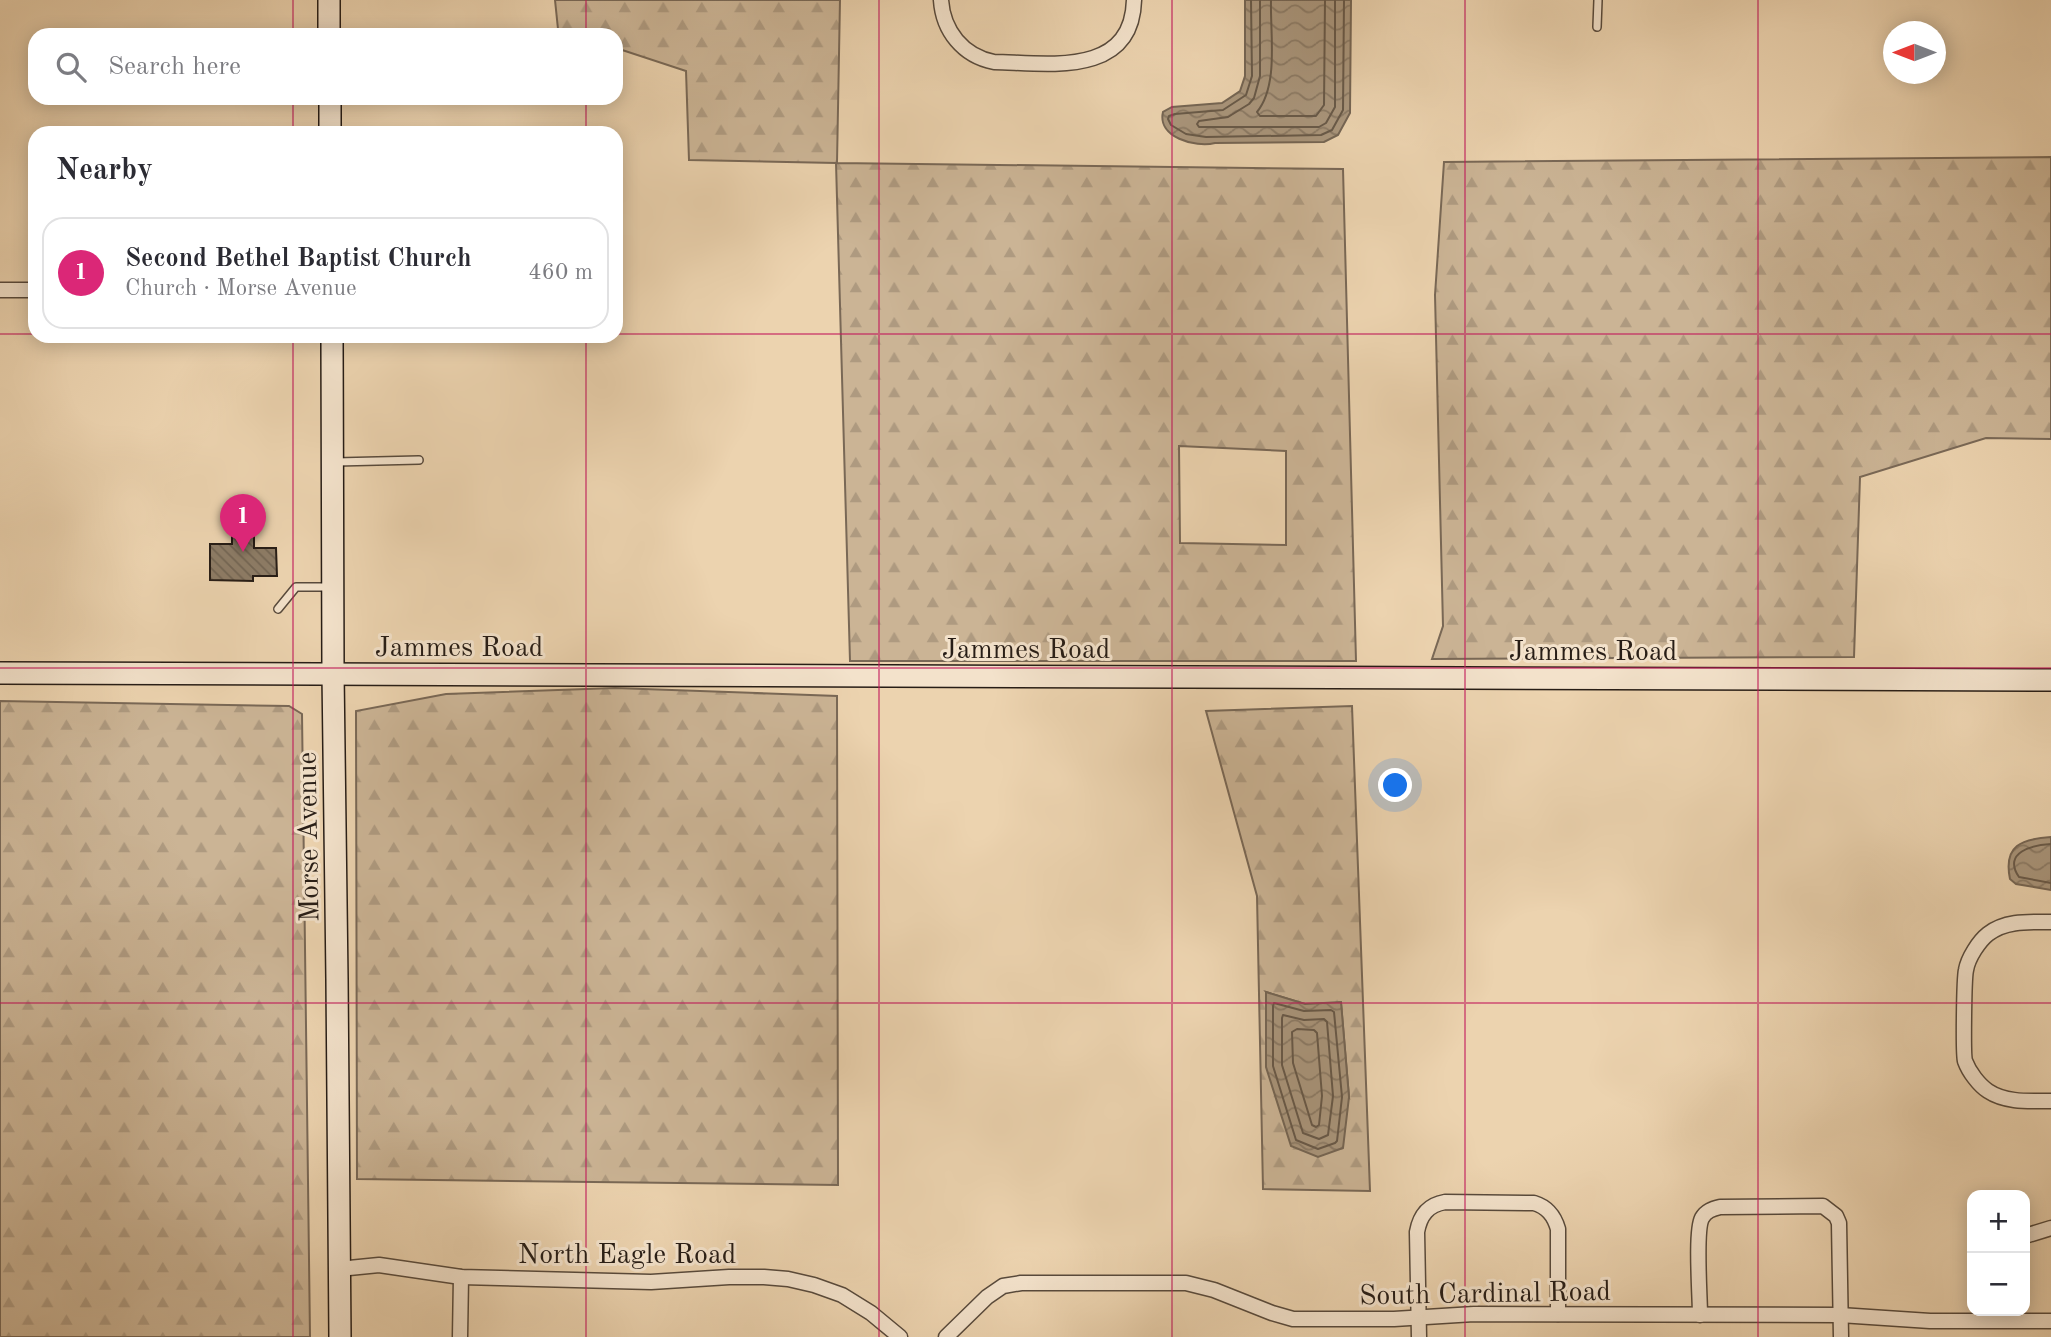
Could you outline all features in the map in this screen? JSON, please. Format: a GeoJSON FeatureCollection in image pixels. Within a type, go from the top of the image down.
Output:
{"type":"FeatureCollection","features":[{"type":"Feature","properties":{"kind":"street"},"geometry":{"type":"LineString","coordinates":[[329,0],[329,28]]}},
{"type":"Feature","properties":{"kind":"street"},"geometry":{"type":"LineString","coordinates":[[941,0],[943,15],[951,34],[967,51],[976,56],[994,62],[1066,63],[1097,58],[1113,48],[1129,25],[1133,0]]}},
{"type":"Feature","properties":{"kind":"street"},"geometry":{"type":"LineString","coordinates":[[330,105],[330,126]]}},
{"type":"Feature","properties":{"kind":"street"},"geometry":{"type":"LineString","coordinates":[[0,289],[28,290]]}},
{"type":"Feature","properties":{"kind":"street","name":"Morse Avenue"},"geometry":{"type":"LineString","coordinates":[[332,343],[340,1337]]}},
{"type":"Feature","properties":{"kind":"street","name":"Jammes Road"},"geometry":{"type":"LineString","coordinates":[[0,673],[2051,680]]}},
{"type":"Feature","properties":{"kind":"street"},"geometry":{"type":"LineString","coordinates":[[2051,922],[2020,922],[1996,929],[1979,943],[1966,969],[1965,1060],[1974,1078],[1996,1096],[2023,1101],[2051,1101]]}},
{"type":"Feature","properties":{"kind":"street"},"geometry":{"type":"LineString","coordinates":[[1419,1337],[1419,1220],[1435,1204],[1446,1202],[1534,1203],[1550,1212],[1558,1228],[1558,1314]]}},
{"type":"Feature","properties":{"kind":"street"},"geometry":{"type":"LineString","coordinates":[[1700,1315],[1698,1229],[1704,1215],[1711,1209],[1720,1207],[1823,1206],[1830,1210],[1839,1223],[1840,1337]]}},
{"type":"Feature","properties":{"kind":"street"},"geometry":{"type":"LineString","coordinates":[[2030,1234],[2051,1228]]}},
{"type":"Feature","properties":{"kind":"street","name":"North Eagle Road"},"geometry":{"type":"LineString","coordinates":[[339,1269],[379,1265],[461,1277],[651,1282],[729,1277],[788,1279],[842,1295],[900,1337]]}},
{"type":"Feature","properties":{"kind":"street"},"geometry":{"type":"LineString","coordinates":[[460,1337],[461,1277]]}},
{"type":"Feature","properties":{"kind":"street","name":"South Cardinal Road"},"geometry":{"type":"LineString","coordinates":[[946,1337],[987,1297],[1003,1286],[1021,1283],[1186,1283],[1214,1290],[1293,1319],[1558,1314],[1840,1315],[1930,1321],[2006,1316],[2051,1321]]}},
{"type":"Feature","properties":{"kind":"lane"},"geometry":{"type":"LineString","coordinates":[[1597,27],[1598,0]]}},
{"type":"Feature","properties":{"kind":"lane"},"geometry":{"type":"LineString","coordinates":[[332,462],[419,460]]}},
{"type":"Feature","properties":{"kind":"lane"},"geometry":{"type":"LineString","coordinates":[[278,609],[296,587],[332,587]]}},
{"type":"Feature","properties":{"kind":"green space"},"geometry":{"type":"Polygon","coordinates":[[[555,0],[840,0],[837,163],[1343,169],[1356,661],[850,661],[836,163],[689,160],[686,71],[623,50],[623,28],[558,28],[555,0]],[[1179,446],[1180,543],[1286,545],[1286,451],[1179,446]]]}},
{"type":"Feature","properties":{"kind":"green space"},"geometry":{"type":"Polygon","coordinates":[[[2051,157],[2051,439],[1986,438],[1860,477],[1854,657],[1432,659],[1443,626],[1435,295],[1444,162],[2051,157]]]}},
{"type":"Feature","properties":{"kind":"green space"},"geometry":{"type":"Polygon","coordinates":[[[615,688],[837,696],[838,1185],[357,1179],[356,711],[446,694],[615,688]]]}},
{"type":"Feature","properties":{"kind":"green space"},"geometry":{"type":"Polygon","coordinates":[[[0,701],[289,706],[302,714],[310,1337],[0,1337],[0,701]]]}},
{"type":"Feature","properties":{"kind":"green space"},"geometry":{"type":"Polygon","coordinates":[[[1352,706],[1370,1191],[1263,1189],[1257,896],[1206,711],[1352,706]],[[1266,992],[1349,1097],[1341,1003],[1305,1004],[1266,992]]]}},
{"type":"Feature","properties":{"kind":"water"},"geometry":{"type":"Polygon","coordinates":[[[1245,0],[1351,0],[1350,113],[1338,135],[1324,142],[1198,144],[1179,139],[1166,128],[1163,112],[1172,107],[1222,103],[1240,91],[1245,76],[1245,0]]]}},
{"type":"Feature","properties":{"kind":"water"},"geometry":{"type":"Polygon","coordinates":[[[2051,837],[2051,890],[2016,884],[2010,879],[2009,858],[2012,851],[2023,842],[2051,837]]]}},
{"type":"Feature","properties":{"kind":"water"},"geometry":{"type":"Polygon","coordinates":[[[1266,992],[1305,1004],[1341,1002],[1349,1097],[1343,1148],[1318,1157],[1291,1146],[1266,1067],[1266,992]]]}},
{"type":"Feature","properties":{"kind":"building"},"geometry":{"type":"Polygon","coordinates":[[[254,525],[254,548],[276,548],[277,576],[253,576],[253,581],[210,580],[210,544],[232,544],[232,526],[254,525]]]}},
{"type":"Feature","properties":{"kind":"place","name":"Second Bethel Baptist Church"},"geometry":{"type":"Point","coordinates":[243,552]}}]}
